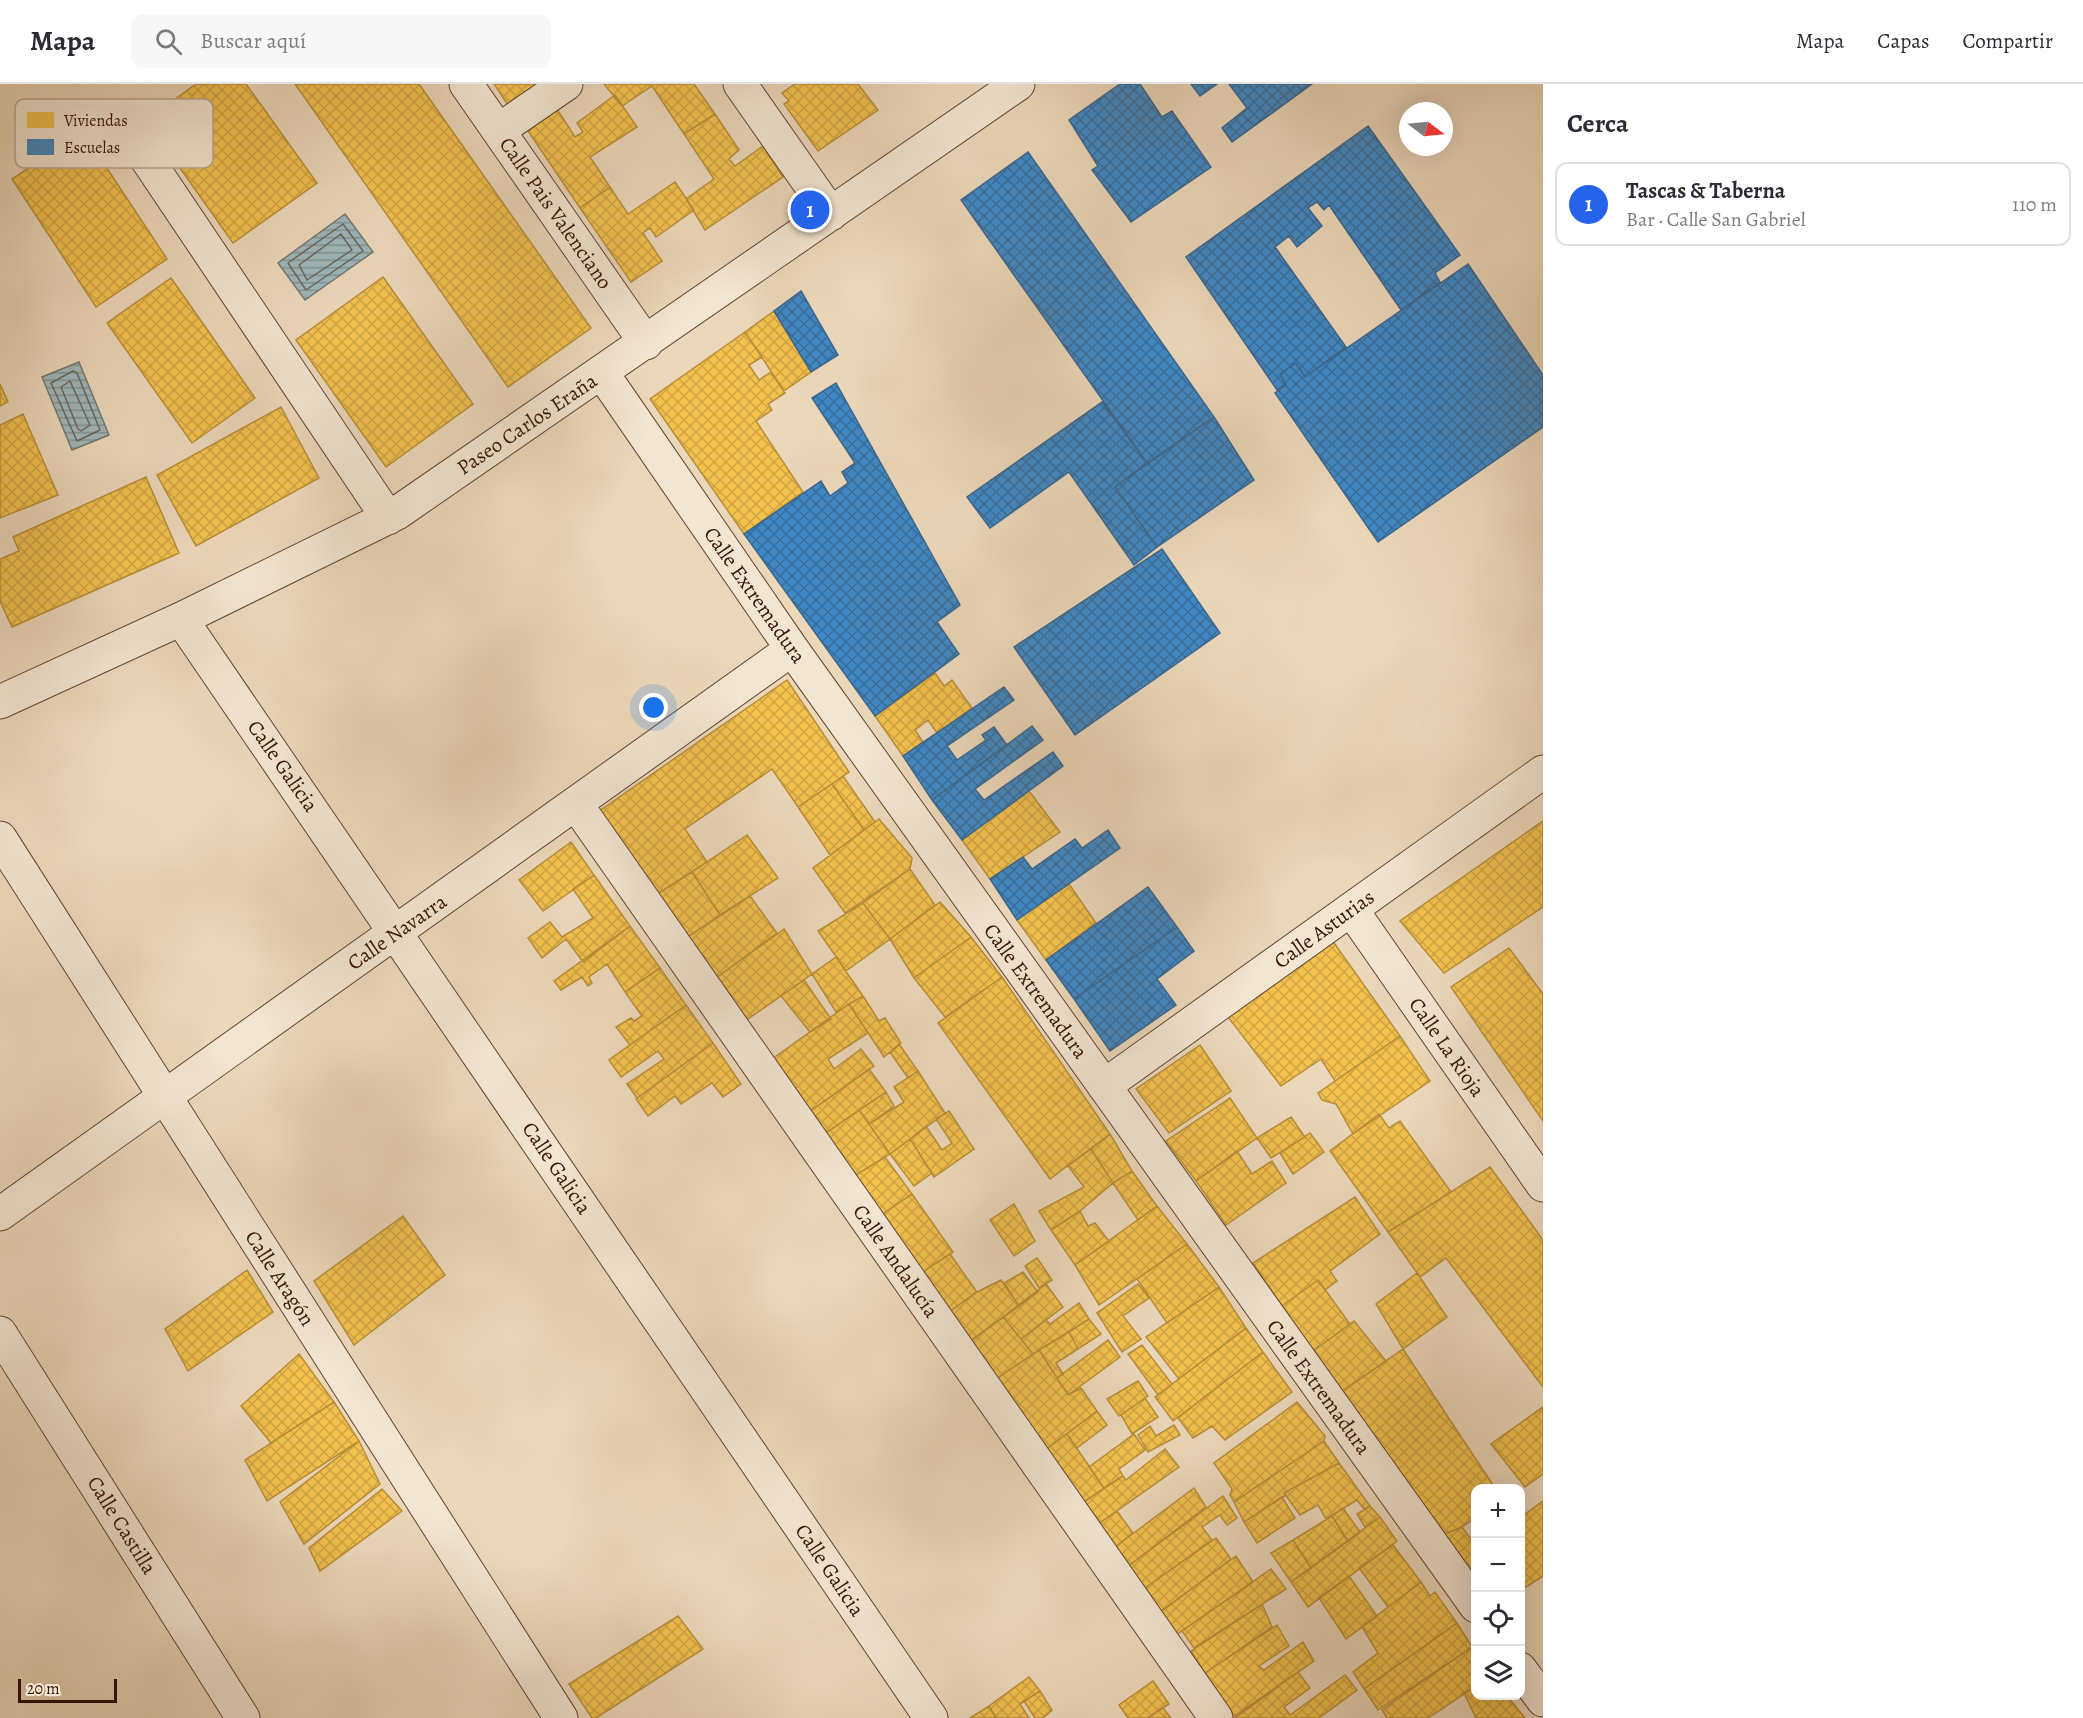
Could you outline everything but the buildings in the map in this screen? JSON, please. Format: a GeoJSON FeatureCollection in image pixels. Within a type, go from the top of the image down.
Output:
{"type":"FeatureCollection","features":[{"type":"Feature","properties":{"kind":"street","name":"Calle Pais Valenciano"},"geometry":{"type":"LineString","coordinates":[[466,84],[646,343]]}},
{"type":"Feature","properties":{"kind":"street"},"geometry":{"type":"LineString","coordinates":[[499,130],[566,84]]}},
{"type":"Feature","properties":{"kind":"street"},"geometry":{"type":"LineString","coordinates":[[740,84],[831,214]]}},
{"type":"Feature","properties":{"kind":"street","name":"Paseo Carlos Eraña"},"geometry":{"type":"LineString","coordinates":[[0,702],[181,619],[388,518],[646,343],[1018,84]]}},
{"type":"Feature","properties":{"kind":"street"},"geometry":{"type":"LineString","coordinates":[[153,168],[388,518]]}},
{"type":"Feature","properties":{"kind":"street","name":"Calle Extremadura"},"geometry":{"type":"LineString","coordinates":[[602,373],[792,649],[1471,1599]]}},
{"type":"Feature","properties":{"kind":"street","name":"Calle Galicia"},"geometry":{"type":"LineString","coordinates":[[181,619],[931,1718]]}},
{"type":"Feature","properties":{"kind":"street","name":"Calle Navarra"},"geometry":{"type":"LineString","coordinates":[[0,1214],[397,933],[792,649]]}},
{"type":"Feature","properties":{"kind":"street","name":"Calle Asturias"},"geometry":{"type":"LineString","coordinates":[[1104,1086],[1543,772]]}},
{"type":"Feature","properties":{"kind":"street","name":"Calle Andalucía"},"geometry":{"type":"LineString","coordinates":[[576,804],[1216,1718]]}},
{"type":"Feature","properties":{"kind":"street","name":"Calle Aragón"},"geometry":{"type":"LineString","coordinates":[[0,838],[561,1718]]}},
{"type":"Feature","properties":{"kind":"street","name":"Calle La Rioja"},"geometry":{"type":"LineString","coordinates":[[1351,909],[1543,1185]]}},
{"type":"Feature","properties":{"kind":"street","name":"Calle Castilla"},"geometry":{"type":"LineString","coordinates":[[0,1333],[243,1718]]}},
{"type":"Feature","properties":{"kind":"street"},"geometry":{"type":"LineString","coordinates":[[1525,1675],[1543,1700]]}},
{"type":"Feature","properties":{"kind":"water"},"geometry":{"type":"Polygon","coordinates":[[[345,214],[373,252],[305,300],[278,263],[345,214]]]}},
{"type":"Feature","properties":{"kind":"water"},"geometry":{"type":"Polygon","coordinates":[[[79,362],[109,435],[72,450],[42,377],[79,362]]]}},
{"type":"Feature","properties":{"kind":"place","name":"Tascas & Taberna"},"geometry":{"type":"Point","coordinates":[810,210]}}]}
